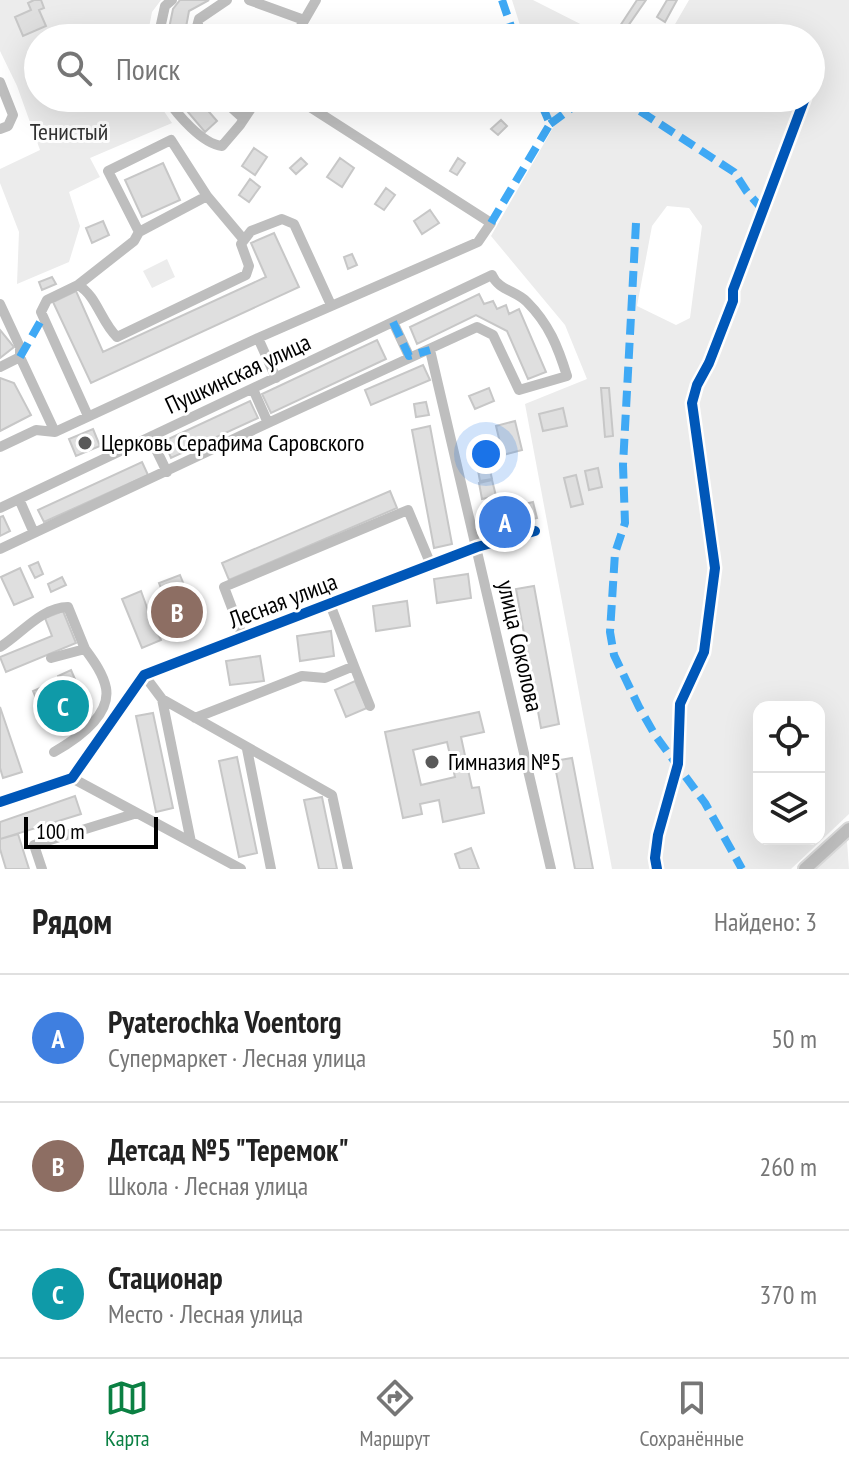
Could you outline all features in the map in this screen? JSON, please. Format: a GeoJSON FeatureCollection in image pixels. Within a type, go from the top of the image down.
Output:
{"type":"FeatureCollection","features":[{"type":"Feature","properties":{"kind":"main road"},"geometry":{"type":"LineString","coordinates":[[805,869],[849,829]]}},
{"type":"Feature","properties":{"kind":"street"},"geometry":{"type":"LineString","coordinates":[[161,24],[165,6],[172,0]]}},
{"type":"Feature","properties":{"kind":"street"},"geometry":{"type":"LineString","coordinates":[[198,24],[199,19],[227,0]]}},
{"type":"Feature","properties":{"kind":"street"},"geometry":{"type":"LineString","coordinates":[[249,0],[304,20]]}},
{"type":"Feature","properties":{"kind":"street"},"geometry":{"type":"LineString","coordinates":[[302,24],[316,0]]}},
{"type":"Feature","properties":{"kind":"street"},"geometry":{"type":"LineString","coordinates":[[0,82],[13,115],[8,126],[0,129]]}},
{"type":"Feature","properties":{"kind":"street"},"geometry":{"type":"LineString","coordinates":[[179,112],[200,134],[214,145],[222,146],[249,112]]}},
{"type":"Feature","properties":{"kind":"street"},"geometry":{"type":"LineString","coordinates":[[236,112],[244,119]]}},
{"type":"Feature","properties":{"kind":"street"},"geometry":{"type":"LineString","coordinates":[[0,447],[36,430],[55,432],[331,305],[478,242],[491,223],[318,112]]}},
{"type":"Feature","properties":{"kind":"street"},"geometry":{"type":"LineString","coordinates":[[139,232],[108,171],[171,140],[207,196],[244,240]]}},
{"type":"Feature","properties":{"kind":"street"},"geometry":{"type":"LineString","coordinates":[[88,416],[41,312],[47,300],[78,285],[134,241],[139,232],[207,196]]}},
{"type":"Feature","properties":{"kind":"street"},"geometry":{"type":"LineString","coordinates":[[78,285],[87,290],[107,328],[117,337],[246,275],[249,266],[241,244],[251,231],[282,219],[294,224],[331,305]]}},
{"type":"Feature","properties":{"kind":"street","name":"Пушкинская улица"},"geometry":{"type":"LineString","coordinates":[[0,508],[492,275],[495,282],[526,300],[554,335],[567,376],[519,390],[493,335],[477,327],[430,350]]}},
{"type":"Feature","properties":{"kind":"street"},"geometry":{"type":"LineString","coordinates":[[0,304],[20,347],[20,357],[55,432]]}},
{"type":"Feature","properties":{"kind":"street"},"geometry":{"type":"LineString","coordinates":[[393,322],[409,356]]}},
{"type":"Feature","properties":{"kind":"street"},"geometry":{"type":"LineString","coordinates":[[258,338],[276,378]]}},
{"type":"Feature","properties":{"kind":"street"},"geometry":{"type":"LineString","coordinates":[[0,549],[409,356],[430,350]]}},
{"type":"Feature","properties":{"kind":"street","name":"улица Соколова"},"geometry":{"type":"LineString","coordinates":[[430,350],[551,869]]}},
{"type":"Feature","properties":{"kind":"street"},"geometry":{"type":"LineString","coordinates":[[0,367],[20,357]]}},
{"type":"Feature","properties":{"kind":"street"},"geometry":{"type":"LineString","coordinates":[[253,389],[268,423]]}},
{"type":"Feature","properties":{"kind":"street"},"geometry":{"type":"LineString","coordinates":[[150,437],[167,472]]}},
{"type":"Feature","properties":{"kind":"street"},"geometry":{"type":"LineString","coordinates":[[19,499],[34,533]]}},
{"type":"Feature","properties":{"kind":"street"},"geometry":{"type":"LineString","coordinates":[[243,637],[224,587],[408,510],[431,565]]}},
{"type":"Feature","properties":{"kind":"street","name":"Лесная улица"},"geometry":{"type":"LineString","coordinates":[[144,675],[477,547],[535,531]]}},
{"type":"Feature","properties":{"kind":"street"},"geometry":{"type":"LineString","coordinates":[[330,604],[370,706]]}},
{"type":"Feature","properties":{"kind":"street"},"geometry":{"type":"LineString","coordinates":[[0,647],[22,633],[40,616],[68,607],[85,649],[97,665],[106,687],[106,703],[74,741],[54,752]]}},
{"type":"Feature","properties":{"kind":"street"},"geometry":{"type":"LineString","coordinates":[[51,658],[85,649]]}},
{"type":"Feature","properties":{"kind":"street"},"geometry":{"type":"LineString","coordinates":[[195,718],[302,676],[325,678],[354,666]]}},
{"type":"Feature","properties":{"kind":"street"},"geometry":{"type":"LineString","coordinates":[[0,802],[72,778],[144,675],[162,699],[332,795],[348,869]]}},
{"type":"Feature","properties":{"kind":"street"},"geometry":{"type":"LineString","coordinates":[[162,699],[191,842]]}},
{"type":"Feature","properties":{"kind":"street"},"geometry":{"type":"LineString","coordinates":[[247,749],[271,869]]}},
{"type":"Feature","properties":{"kind":"street"},"geometry":{"type":"LineString","coordinates":[[72,778],[241,869]]}},
{"type":"Feature","properties":{"kind":"street"},"geometry":{"type":"LineString","coordinates":[[42,869],[34,845],[137,813]]}},
{"type":"Feature","properties":{"kind":"green space","name":"Тенистый"},"geometry":{"type":"Polygon","coordinates":[[[0,0],[161,0],[152,12],[150,24],[24,24],[24,105],[0,51],[0,0]]]}},
{"type":"Feature","properties":{"kind":"green space"},"geometry":{"type":"Polygon","coordinates":[[[512,0],[533,0],[580,24],[520,24],[512,0]]]}},
{"type":"Feature","properties":{"kind":"green space"},"geometry":{"type":"Polygon","coordinates":[[[689,0],[849,0],[849,814],[825,837],[825,701],[753,701],[753,845],[816,845],[791,869],[612,869],[525,404],[587,379],[565,325],[491,236],[554,126],[550,112],[825,112],[825,24],[675,24],[689,0]],[[667,206],[652,226],[637,306],[676,325],[690,318],[702,226],[689,208],[667,206]]]}},
{"type":"Feature","properties":{"kind":"green space","name":"Тенистый"},"geometry":{"type":"Polygon","coordinates":[[[26,112],[165,112],[172,123],[90,158],[100,177],[69,192],[80,226],[69,262],[17,284],[19,232],[0,183],[0,169],[40,150],[26,112]]]}},
{"type":"Feature","properties":{"kind":"green space"},"geometry":{"type":"Polygon","coordinates":[[[167,259],[175,277],[152,288],[143,271],[167,259]]]}},
{"type":"Feature","properties":{"kind":"green space"},"geometry":{"type":"Polygon","coordinates":[[[847,841],[849,869],[815,869],[847,841]]]}},
{"type":"Feature","properties":{"kind":"building"},"geometry":{"type":"Polygon","coordinates":[[[41,0],[44,8],[39,10],[45,24],[24,24],[23,36],[15,17],[31,10],[28,3],[41,0]]]}},
{"type":"Feature","properties":{"kind":"building"},"geometry":{"type":"Polygon","coordinates":[[[180,0],[209,0],[189,11],[187,24],[170,24],[173,9],[180,0]]]}},
{"type":"Feature","properties":{"kind":"building"},"geometry":{"type":"Polygon","coordinates":[[[637,0],[646,0],[629,24],[621,24],[637,0]]]}},
{"type":"Feature","properties":{"kind":"building"},"geometry":{"type":"Polygon","coordinates":[[[667,0],[677,0],[665,22],[657,17],[667,0]]]}},
{"type":"Feature","properties":{"kind":"building"},"geometry":{"type":"Polygon","coordinates":[[[188,112],[209,112],[217,121],[205,132],[188,112]]]}},
{"type":"Feature","properties":{"kind":"building"},"geometry":{"type":"Polygon","coordinates":[[[501,120],[507,126],[498,135],[491,129],[501,120]]]}},
{"type":"Feature","properties":{"kind":"building"},"geometry":{"type":"Polygon","coordinates":[[[254,148],[267,157],[255,175],[242,166],[254,148]]]}},
{"type":"Feature","properties":{"kind":"building"},"geometry":{"type":"Polygon","coordinates":[[[301,158],[307,164],[296,174],[290,168],[301,158]]]}},
{"type":"Feature","properties":{"kind":"building"},"geometry":{"type":"Polygon","coordinates":[[[340,158],[354,168],[342,187],[327,177],[340,158]]]}},
{"type":"Feature","properties":{"kind":"building"},"geometry":{"type":"Polygon","coordinates":[[[458,158],[465,163],[457,175],[450,171],[458,158]]]}},
{"type":"Feature","properties":{"kind":"building"},"geometry":{"type":"Polygon","coordinates":[[[163,163],[180,200],[142,217],[125,180],[163,163]]]}},
{"type":"Feature","properties":{"kind":"building"},"geometry":{"type":"Polygon","coordinates":[[[250,179],[260,187],[249,202],[239,195],[250,179]]]}},
{"type":"Feature","properties":{"kind":"building"},"geometry":{"type":"Polygon","coordinates":[[[386,188],[395,195],[384,210],[375,204],[386,188]]]}},
{"type":"Feature","properties":{"kind":"building"},"geometry":{"type":"Polygon","coordinates":[[[430,210],[439,223],[422,234],[414,221],[430,210]]]}},
{"type":"Feature","properties":{"kind":"building"},"geometry":{"type":"Polygon","coordinates":[[[103,221],[109,235],[92,243],[86,228],[103,221]]]}},
{"type":"Feature","properties":{"kind":"building"},"geometry":{"type":"Polygon","coordinates":[[[274,233],[299,287],[91,383],[53,302],[76,291],[103,352],[266,277],[251,243],[274,233]]]}},
{"type":"Feature","properties":{"kind":"building"},"geometry":{"type":"Polygon","coordinates":[[[352,254],[357,265],[348,269],[344,257],[352,254]]]}},
{"type":"Feature","properties":{"kind":"building"},"geometry":{"type":"Polygon","coordinates":[[[52,277],[56,284],[42,290],[39,282],[52,277]]]}},
{"type":"Feature","properties":{"kind":"building"},"geometry":{"type":"Polygon","coordinates":[[[479,294],[484,304],[493,301],[497,309],[506,305],[509,314],[519,309],[546,372],[528,379],[507,331],[476,315],[417,344],[410,327],[479,294]]]}},
{"type":"Feature","properties":{"kind":"building"},"geometry":{"type":"Polygon","coordinates":[[[0,330],[14,347],[0,358],[0,330]]]}},
{"type":"Feature","properties":{"kind":"building"},"geometry":{"type":"Polygon","coordinates":[[[377,340],[386,359],[271,413],[262,394],[377,340]]]}},
{"type":"Feature","properties":{"kind":"building"},"geometry":{"type":"Polygon","coordinates":[[[423,365],[430,380],[371,405],[365,390],[423,365]]]}},
{"type":"Feature","properties":{"kind":"building"},"geometry":{"type":"Polygon","coordinates":[[[0,378],[14,383],[31,415],[0,431],[0,378]]]}},
{"type":"Feature","properties":{"kind":"building"},"geometry":{"type":"Polygon","coordinates":[[[489,388],[494,401],[475,409],[469,396],[489,388]]]}},
{"type":"Feature","properties":{"kind":"building"},"geometry":{"type":"Polygon","coordinates":[[[601,388],[609,388],[613,436],[605,437],[601,388]]]}},
{"type":"Feature","properties":{"kind":"building"},"geometry":{"type":"Polygon","coordinates":[[[250,401],[258,418],[171,458],[164,441],[250,401]]]}},
{"type":"Feature","properties":{"kind":"building"},"geometry":{"type":"Polygon","coordinates":[[[426,402],[429,415],[416,417],[414,404],[426,402]]]}},
{"type":"Feature","properties":{"kind":"building"},"geometry":{"type":"Polygon","coordinates":[[[563,408],[567,426],[543,431],[539,414],[563,408]]]}},
{"type":"Feature","properties":{"kind":"building"},"geometry":{"type":"Polygon","coordinates":[[[515,421],[522,450],[503,455],[496,426],[515,421]]]}},
{"type":"Feature","properties":{"kind":"building"},"geometry":{"type":"Polygon","coordinates":[[[430,426],[452,544],[434,548],[412,430],[430,426]]]}},
{"type":"Feature","properties":{"kind":"building","name":"Церковь Серафима Саровского"},"geometry":{"type":"Polygon","coordinates":[[[93,429],[100,446],[76,456],[69,439],[93,429]]]}},
{"type":"Feature","properties":{"kind":"building"},"geometry":{"type":"Polygon","coordinates":[[[487,457],[492,479],[480,481],[476,460],[487,457]]]}},
{"type":"Feature","properties":{"kind":"building"},"geometry":{"type":"Polygon","coordinates":[[[142,462],[148,475],[44,522],[38,510],[142,462]]]}},
{"type":"Feature","properties":{"kind":"building"},"geometry":{"type":"Polygon","coordinates":[[[598,468],[602,487],[589,490],[585,471],[598,468]]]}},
{"type":"Feature","properties":{"kind":"building"},"geometry":{"type":"Polygon","coordinates":[[[576,475],[583,504],[571,507],[564,478],[576,475]]]}},
{"type":"Feature","properties":{"kind":"building"},"geometry":{"type":"Polygon","coordinates":[[[492,480],[496,496],[482,499],[479,483],[492,480]]]}},
{"type":"Feature","properties":{"kind":"building"},"geometry":{"type":"Polygon","coordinates":[[[390,491],[397,508],[229,580],[222,563],[390,491]]]}},
{"type":"Feature","properties":{"kind":"building"},"geometry":{"type":"Polygon","coordinates":[[[533,502],[537,518],[499,527],[495,511],[533,502]]]}},
{"type":"Feature","properties":{"kind":"building"},"geometry":{"type":"Polygon","coordinates":[[[493,509],[498,527],[486,530],[481,512],[493,509]]]}},
{"type":"Feature","properties":{"kind":"building"},"geometry":{"type":"Polygon","coordinates":[[[3,516],[10,531],[0,536],[0,517],[3,516]]]}},
{"type":"Feature","properties":{"kind":"building"},"geometry":{"type":"Polygon","coordinates":[[[38,562],[43,574],[35,578],[29,566],[38,562]]]}},
{"type":"Feature","properties":{"kind":"building"},"geometry":{"type":"Polygon","coordinates":[[[20,568],[33,597],[14,605],[1,577],[20,568]]]}},
{"type":"Feature","properties":{"kind":"building"},"geometry":{"type":"Polygon","coordinates":[[[468,574],[471,598],[437,603],[434,579],[468,574]]]}},
{"type":"Feature","properties":{"kind":"building"},"geometry":{"type":"Polygon","coordinates":[[[180,575],[200,625],[180,632],[176,621],[156,629],[161,640],[142,648],[122,599],[141,591],[150,616],[169,608],[159,583],[180,575]]]}},
{"type":"Feature","properties":{"kind":"building"},"geometry":{"type":"Polygon","coordinates":[[[62,577],[66,585],[51,592],[48,584],[62,577]]]}},
{"type":"Feature","properties":{"kind":"building"},"geometry":{"type":"Polygon","coordinates":[[[534,586],[559,724],[541,728],[516,589],[534,586]]]}},
{"type":"Feature","properties":{"kind":"building"},"geometry":{"type":"Polygon","coordinates":[[[407,601],[410,626],[376,631],[373,606],[407,601]]]}},
{"type":"Feature","properties":{"kind":"building"},"geometry":{"type":"Polygon","coordinates":[[[63,611],[76,643],[6,672],[0,657],[52,636],[45,618],[63,611]]]}},
{"type":"Feature","properties":{"kind":"building"},"geometry":{"type":"Polygon","coordinates":[[[331,631],[334,656],[300,661],[297,636],[331,631]]]}},
{"type":"Feature","properties":{"kind":"building"},"geometry":{"type":"Polygon","coordinates":[[[260,656],[264,681],[230,685],[226,661],[260,656]]]}},
{"type":"Feature","properties":{"kind":"building"},"geometry":{"type":"Polygon","coordinates":[[[71,670],[90,714],[50,731],[33,691],[59,680],[58,676],[71,670]]]}},
{"type":"Feature","properties":{"kind":"building"},"geometry":{"type":"Polygon","coordinates":[[[355,681],[367,708],[346,717],[335,690],[355,681]]]}},
{"type":"Feature","properties":{"kind":"building"},"geometry":{"type":"Polygon","coordinates":[[[0,707],[22,772],[3,778],[0,768],[0,707]]]}},
{"type":"Feature","properties":{"kind":"building"},"geometry":{"type":"Polygon","coordinates":[[[479,712],[484,732],[461,737],[472,788],[479,787],[484,813],[443,822],[439,800],[420,804],[422,814],[403,818],[385,732],[479,712]],[[447,742],[413,750],[421,785],[455,777],[447,742]]]}},
{"type":"Feature","properties":{"kind":"building"},"geometry":{"type":"Polygon","coordinates":[[[153,713],[173,808],[156,812],[136,716],[153,713]]]}},
{"type":"Feature","properties":{"kind":"building"},"geometry":{"type":"Polygon","coordinates":[[[237,757],[257,853],[239,857],[219,761],[237,757]]]}},
{"type":"Feature","properties":{"kind":"building"},"geometry":{"type":"Polygon","coordinates":[[[572,758],[593,869],[575,869],[554,761],[572,758]]]}},
{"type":"Feature","properties":{"kind":"building"},"geometry":{"type":"Polygon","coordinates":[[[75,796],[81,814],[0,839],[0,822],[75,796]]]}},
{"type":"Feature","properties":{"kind":"building"},"geometry":{"type":"Polygon","coordinates":[[[322,797],[337,869],[319,869],[304,800],[322,797]]]}},
{"type":"Feature","properties":{"kind":"building"},"geometry":{"type":"Polygon","coordinates":[[[18,834],[29,869],[6,869],[0,839],[18,834]]]}},
{"type":"Feature","properties":{"kind":"building"},"geometry":{"type":"Polygon","coordinates":[[[471,848],[479,869],[460,869],[455,854],[471,848]]]}},
{"type":"Feature","properties":{"kind":"marked path"},"geometry":{"type":"LineString","coordinates":[[502,0],[510,24]]}},
{"type":"Feature","properties":{"kind":"marked path"},"geometry":{"type":"LineString","coordinates":[[491,223],[550,124],[545,112]]}},
{"type":"Feature","properties":{"kind":"marked path"},"geometry":{"type":"LineString","coordinates":[[550,124],[566,112]]}},
{"type":"Feature","properties":{"kind":"marked path"},"geometry":{"type":"LineString","coordinates":[[642,112],[734,172],[763,210]]}},
{"type":"Feature","properties":{"kind":"marked path"},"geometry":{"type":"LineString","coordinates":[[636,223],[623,465],[625,523],[615,553],[610,632],[614,655],[639,707],[655,735],[705,803],[742,869]]}},
{"type":"Feature","properties":{"kind":"marked path"},"geometry":{"type":"LineString","coordinates":[[20,357],[43,317]]}},
{"type":"Feature","properties":{"kind":"marked path"},"geometry":{"type":"LineString","coordinates":[[393,322],[409,356],[430,350]]}},
{"type":"Feature","properties":{"kind":"cycle path"},"geometry":{"type":"LineString","coordinates":[[657,869],[658,835],[678,764],[680,704],[704,652],[715,568],[692,403],[733,301],[733,290],[800,112]]}},
{"type":"Feature","properties":{"kind":"cycle path"},"geometry":{"type":"LineString","coordinates":[[0,802],[72,778],[144,675],[477,547],[535,531]]}},
{"type":"Feature","properties":{"kind":"place","name":"Церковь Серафима Саровского"},"geometry":{"type":"Point","coordinates":[85,443]}},
{"type":"Feature","properties":{"kind":"place","name":"Pyaterochka Voentorg"},"geometry":{"type":"Point","coordinates":[505,522]}},
{"type":"Feature","properties":{"kind":"place","name":"Детсад №5 \"Теремок\""},"geometry":{"type":"Point","coordinates":[177,612]}},
{"type":"Feature","properties":{"kind":"place","name":"Стационар"},"geometry":{"type":"Point","coordinates":[63,706]}},
{"type":"Feature","properties":{"kind":"place","name":"Гимназия №5"},"geometry":{"type":"Point","coordinates":[432,762]}}]}
